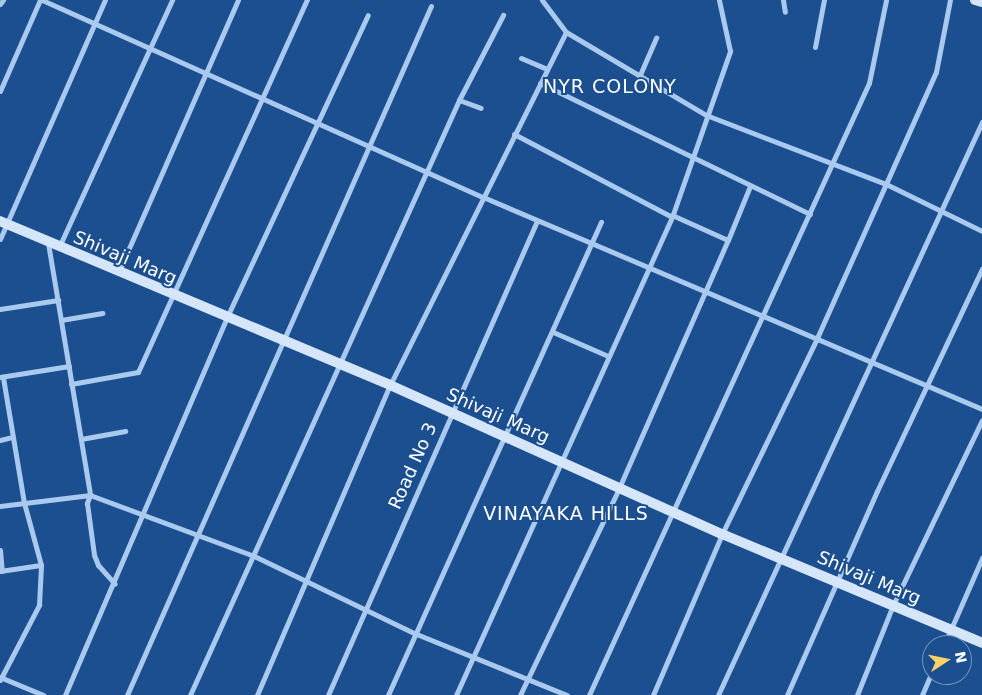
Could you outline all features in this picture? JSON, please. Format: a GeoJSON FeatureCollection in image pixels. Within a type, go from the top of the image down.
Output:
{"type":"FeatureCollection","features":[{"type":"Feature","properties":{"kind":"street"},"geometry":{"type":"LineString","coordinates":[[0,4],[3,0]]}},
{"type":"Feature","properties":{"kind":"street"},"geometry":{"type":"LineString","coordinates":[[0,91],[41,0],[537,221],[706,290],[760,316],[873,361],[927,387],[982,409]]}},
{"type":"Feature","properties":{"kind":"street"},"geometry":{"type":"LineString","coordinates":[[0,239],[3,222],[105,0]]}},
{"type":"Feature","properties":{"kind":"street"},"geometry":{"type":"LineString","coordinates":[[58,247],[172,0]]}},
{"type":"Feature","properties":{"kind":"street"},"geometry":{"type":"LineString","coordinates":[[119,272],[204,72],[238,0]]}},
{"type":"Feature","properties":{"kind":"street"},"geometry":{"type":"LineString","coordinates":[[71,384],[138,372],[307,0]]}},
{"type":"Feature","properties":{"kind":"street"},"geometry":{"type":"LineString","coordinates":[[542,0],[566,32],[639,78],[706,114],[886,184],[940,213],[982,231]]}},
{"type":"Feature","properties":{"kind":"street"},"geometry":{"type":"LineString","coordinates":[[456,695],[562,462],[646,266],[672,216],[706,114],[730,51],[719,0]]}},
{"type":"Feature","properties":{"kind":"street"},"geometry":{"type":"LineString","coordinates":[[783,0],[786,12]]}},
{"type":"Feature","properties":{"kind":"street"},"geometry":{"type":"LineString","coordinates":[[815,47],[824,0]]}},
{"type":"Feature","properties":{"kind":"street"},"geometry":{"type":"LineString","coordinates":[[589,695],[674,511],[760,316],[810,214],[869,82],[886,0]]}},
{"type":"Feature","properties":{"kind":"street"},"geometry":{"type":"LineString","coordinates":[[653,695],[722,534],[817,338],[936,72],[950,0]]}},
{"type":"Feature","properties":{"kind":"street"},"geometry":{"type":"LineString","coordinates":[[975,0],[982,2]]}},
{"type":"Feature","properties":{"kind":"street"},"geometry":{"type":"LineString","coordinates":[[127,695],[431,6]]}},
{"type":"Feature","properties":{"kind":"street"},"geometry":{"type":"LineString","coordinates":[[65,695],[115,584],[227,317],[315,122],[368,15]]}},
{"type":"Feature","properties":{"kind":"street"},"geometry":{"type":"LineString","coordinates":[[190,695],[340,363],[429,172],[459,100],[503,15]]}},
{"type":"Feature","properties":{"kind":"street"},"geometry":{"type":"LineString","coordinates":[[257,695],[308,581],[390,385],[540,83],[545,68],[566,32]]}},
{"type":"Feature","properties":{"kind":"street"},"geometry":{"type":"LineString","coordinates":[[639,78],[656,38]]}},
{"type":"Feature","properties":{"kind":"street"},"geometry":{"type":"LineString","coordinates":[[521,58],[545,68]]}},
{"type":"Feature","properties":{"kind":"street"},"geometry":{"type":"LineString","coordinates":[[540,83],[692,159],[810,214]]}},
{"type":"Feature","properties":{"kind":"street"},"geometry":{"type":"LineString","coordinates":[[459,100],[481,108]]}},
{"type":"Feature","properties":{"kind":"street"},"geometry":{"type":"LineString","coordinates":[[718,695],[982,122]]}},
{"type":"Feature","properties":{"kind":"street"},"geometry":{"type":"LineString","coordinates":[[514,134],[672,216],[728,240]]}},
{"type":"Feature","properties":{"kind":"street"},"geometry":{"type":"LineString","coordinates":[[520,695],[619,488],[750,186]]}},
{"type":"Feature","properties":{"kind":"street","name":"Road No 3"},"geometry":{"type":"LineString","coordinates":[[328,695],[365,607],[537,221]]}},
{"type":"Feature","properties":{"kind":"street","name":"Shivaji Marg"},"geometry":{"type":"LineString","coordinates":[[3,222],[173,296],[340,363],[722,534],[982,643]]}},
{"type":"Feature","properties":{"kind":"street"},"geometry":{"type":"LineString","coordinates":[[388,695],[414,633],[507,437],[601,222]]}},
{"type":"Feature","properties":{"kind":"street"},"geometry":{"type":"LineString","coordinates":[[48,243],[90,495],[87,503],[94,554],[98,565],[115,584]]}},
{"type":"Feature","properties":{"kind":"street"},"geometry":{"type":"LineString","coordinates":[[787,695],[839,582],[877,490],[982,269]]}},
{"type":"Feature","properties":{"kind":"street"},"geometry":{"type":"LineString","coordinates":[[0,309],[58,300]]}},
{"type":"Feature","properties":{"kind":"street"},"geometry":{"type":"LineString","coordinates":[[61,320],[102,313]]}},
{"type":"Feature","properties":{"kind":"street"},"geometry":{"type":"LineString","coordinates":[[553,332],[608,356]]}},
{"type":"Feature","properties":{"kind":"street"},"geometry":{"type":"LineString","coordinates":[[43,695],[0,678],[39,605],[41,565],[24,503],[2,377],[69,366]]}},
{"type":"Feature","properties":{"kind":"street"},"geometry":{"type":"LineString","coordinates":[[857,695],[893,605],[982,420]]}},
{"type":"Feature","properties":{"kind":"street"},"geometry":{"type":"LineString","coordinates":[[81,439],[125,431]]}},
{"type":"Feature","properties":{"kind":"street"},"geometry":{"type":"LineString","coordinates":[[0,440],[12,437]]}},
{"type":"Feature","properties":{"kind":"street"},"geometry":{"type":"LineString","coordinates":[[0,506],[90,495],[254,556],[365,607],[414,633],[474,655],[567,695]]}},
{"type":"Feature","properties":{"kind":"street"},"geometry":{"type":"LineString","coordinates":[[0,550],[1,571],[41,565]]}},
{"type":"Feature","properties":{"kind":"street"},"geometry":{"type":"LineString","coordinates":[[949,635],[982,558]]}},
{"type":"Feature","properties":{"kind":"district","name":"NYR COLONY"},"geometry":{"type":"Point","coordinates":[610,87]}},
{"type":"Feature","properties":{"kind":"district","name":"VINAYAKA HILLS"},"geometry":{"type":"Point","coordinates":[566,514]}}]}
